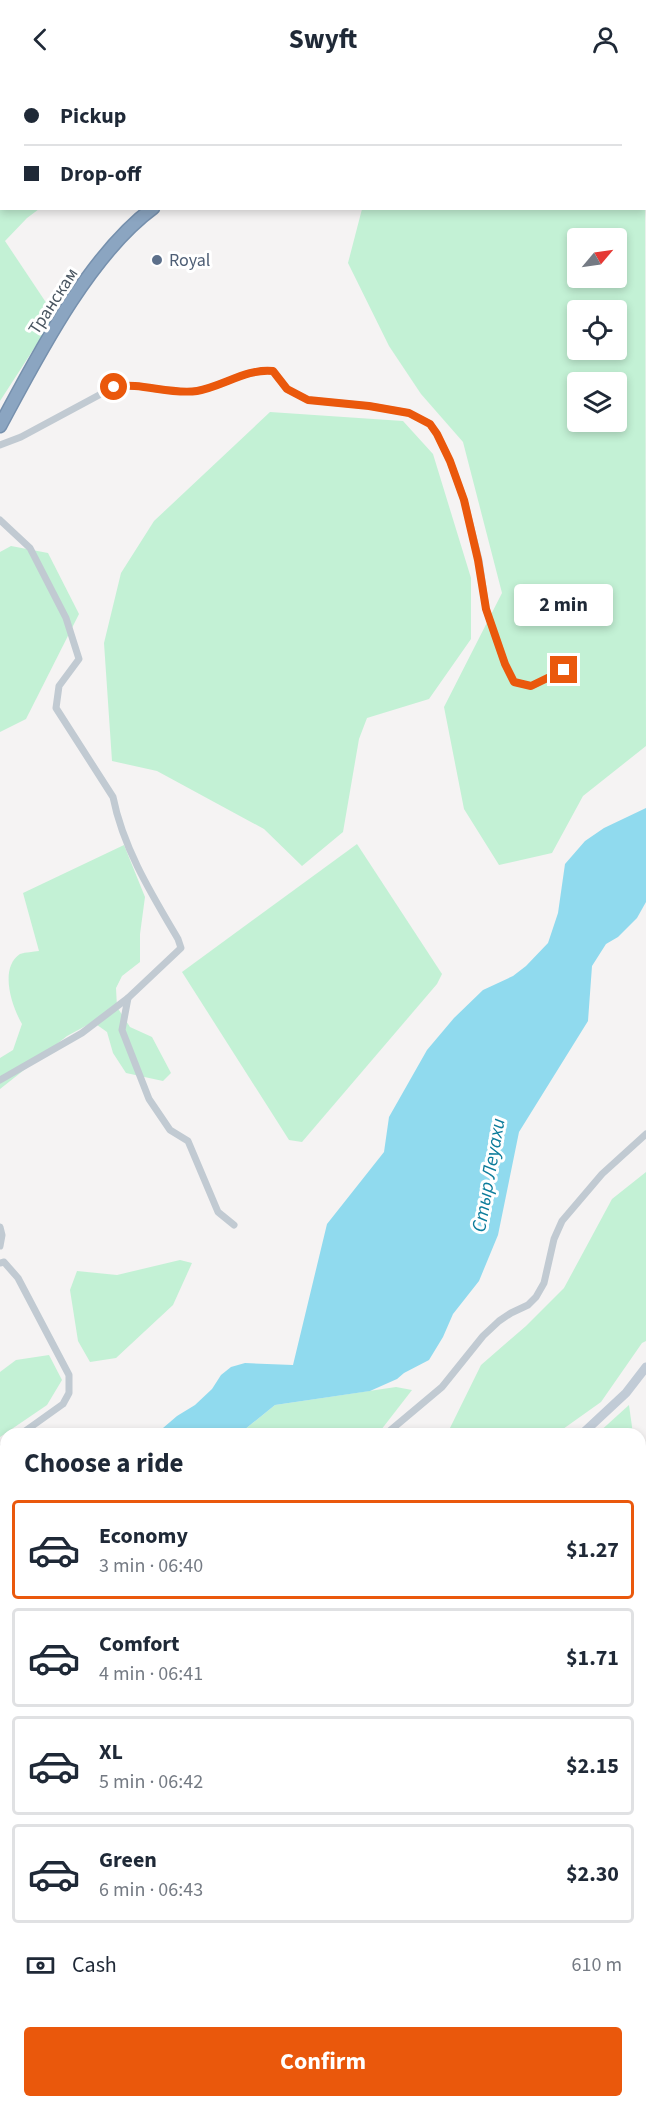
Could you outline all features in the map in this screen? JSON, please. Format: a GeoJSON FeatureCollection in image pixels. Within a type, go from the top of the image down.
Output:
{"type":"FeatureCollection","features":[{"type":"Feature","properties":{"kind":"highway","name":"Транскам"},"geometry":{"type":"LineString","coordinates":[[0,426],[61,319],[92,273],[121,237],[151,210]]}},
{"type":"Feature","properties":{"kind":"main road"},"geometry":{"type":"LineString","coordinates":[[588,1428],[626,1393],[646,1367]]}},
{"type":"Feature","properties":{"kind":"street"},"geometry":{"type":"LineString","coordinates":[[0,445],[21,437],[114,387],[128,384],[194,391],[216,387],[263,370],[273,371],[287,389],[308,400],[369,406],[409,413],[430,424],[450,461],[464,500],[478,560],[486,609],[505,664],[514,682],[531,686],[564,670]]}},
{"type":"Feature","properties":{"kind":"street"},"geometry":{"type":"LineString","coordinates":[[0,520],[30,548],[66,618],[79,659],[59,686],[56,708],[113,797],[116,812],[147,885],[178,939],[180,948],[128,998],[82,1033],[0,1080]]}},
{"type":"Feature","properties":{"kind":"street"},"geometry":{"type":"LineString","coordinates":[[128,998],[122,1030],[149,1100],[170,1130],[188,1141],[218,1212],[234,1225]]}},
{"type":"Feature","properties":{"kind":"street"},"geometry":{"type":"LineString","coordinates":[[393,1428],[442,1387],[498,1321],[528,1305],[536,1298],[544,1282],[554,1239],[562,1221],[602,1174],[646,1134]]}},
{"type":"Feature","properties":{"kind":"street"},"geometry":{"type":"LineString","coordinates":[[0,1227],[2,1263],[18,1278],[69,1375],[69,1393],[63,1404],[29,1428]]}},
{"type":"Feature","properties":{"kind":"green space"},"geometry":{"type":"Polygon","coordinates":[[[0,210],[38,210],[5,241],[55,316],[0,401],[0,210]]]}},
{"type":"Feature","properties":{"kind":"green space"},"geometry":{"type":"Polygon","coordinates":[[[362,210],[645,210],[646,746],[583,796],[552,853],[499,865],[464,809],[444,707],[502,593],[463,442],[421,394],[389,346],[348,263],[362,210]]]}},
{"type":"Feature","properties":{"kind":"green space"},"geometry":{"type":"Polygon","coordinates":[[[270,412],[403,421],[433,454],[471,578],[471,639],[429,699],[367,718],[359,739],[343,832],[302,866],[264,829],[157,771],[112,761],[104,643],[121,573],[154,521],[270,412]]]}},
{"type":"Feature","properties":{"kind":"green space"},"geometry":{"type":"Polygon","coordinates":[[[11,546],[48,553],[79,614],[26,719],[0,732],[0,552],[11,546]]]}},
{"type":"Feature","properties":{"kind":"green space"},"geometry":{"type":"Polygon","coordinates":[[[357,844],[442,974],[437,984],[302,1142],[289,1140],[182,972],[357,844]]]}},
{"type":"Feature","properties":{"kind":"green space"},"geometry":{"type":"Polygon","coordinates":[[[124,845],[145,897],[140,934],[140,962],[122,976],[116,988],[117,1007],[130,1027],[152,1037],[171,1073],[163,1081],[126,1073],[113,1053],[107,1032],[93,1022],[67,1036],[0,1089],[0,1058],[13,1050],[22,1024],[11,996],[10,967],[20,954],[39,951],[23,893],[124,845]]]}},
{"type":"Feature","properties":{"kind":"green space"},"geometry":{"type":"Polygon","coordinates":[[[646,1172],[646,1341],[642,1343],[601,1402],[564,1428],[450,1428],[481,1365],[526,1326],[564,1288],[612,1199],[646,1172]]]}},
{"type":"Feature","properties":{"kind":"green space"},"geometry":{"type":"Polygon","coordinates":[[[180,1260],[192,1263],[173,1305],[116,1358],[90,1362],[78,1341],[70,1290],[77,1271],[117,1275],[180,1260]]]}},
{"type":"Feature","properties":{"kind":"green space"},"geometry":{"type":"Polygon","coordinates":[[[49,1355],[62,1380],[47,1405],[13,1428],[0,1428],[0,1372],[16,1360],[49,1355]]]}},
{"type":"Feature","properties":{"kind":"green space"},"geometry":{"type":"Polygon","coordinates":[[[396,1387],[412,1390],[383,1428],[246,1428],[275,1405],[396,1387]]]}},
{"type":"Feature","properties":{"kind":"green space"},"geometry":{"type":"Polygon","coordinates":[[[629,1405],[632,1428],[604,1428],[629,1405]]]}},
{"type":"Feature","properties":{"kind":"water","name":"Стыр Леуахи"},"geometry":{"type":"Polygon","coordinates":[[[646,808],[646,902],[637,918],[618,937],[606,944],[592,966],[588,1021],[519,1132],[498,1235],[479,1281],[453,1314],[429,1360],[397,1379],[370,1391],[275,1405],[246,1428],[163,1428],[195,1405],[231,1367],[245,1363],[293,1365],[327,1224],[384,1152],[389,1117],[427,1050],[454,1018],[483,990],[513,976],[548,943],[558,913],[565,864],[585,841],[604,828],[646,808]]]}},
{"type":"Feature","properties":{"kind":"place","name":"Royal"},"geometry":{"type":"Point","coordinates":[157,260]}},
{"type":"Feature","properties":{"kind":"route"},"geometry":{"type":"LineString","coordinates":[[114,387],[128,384],[194,391],[216,387],[263,370],[273,371],[287,389],[308,400],[338,402],[409,413],[430,424],[450,461],[464,500],[478,560],[486,609],[498,647],[514,682],[531,686],[564,670]]}}]}
